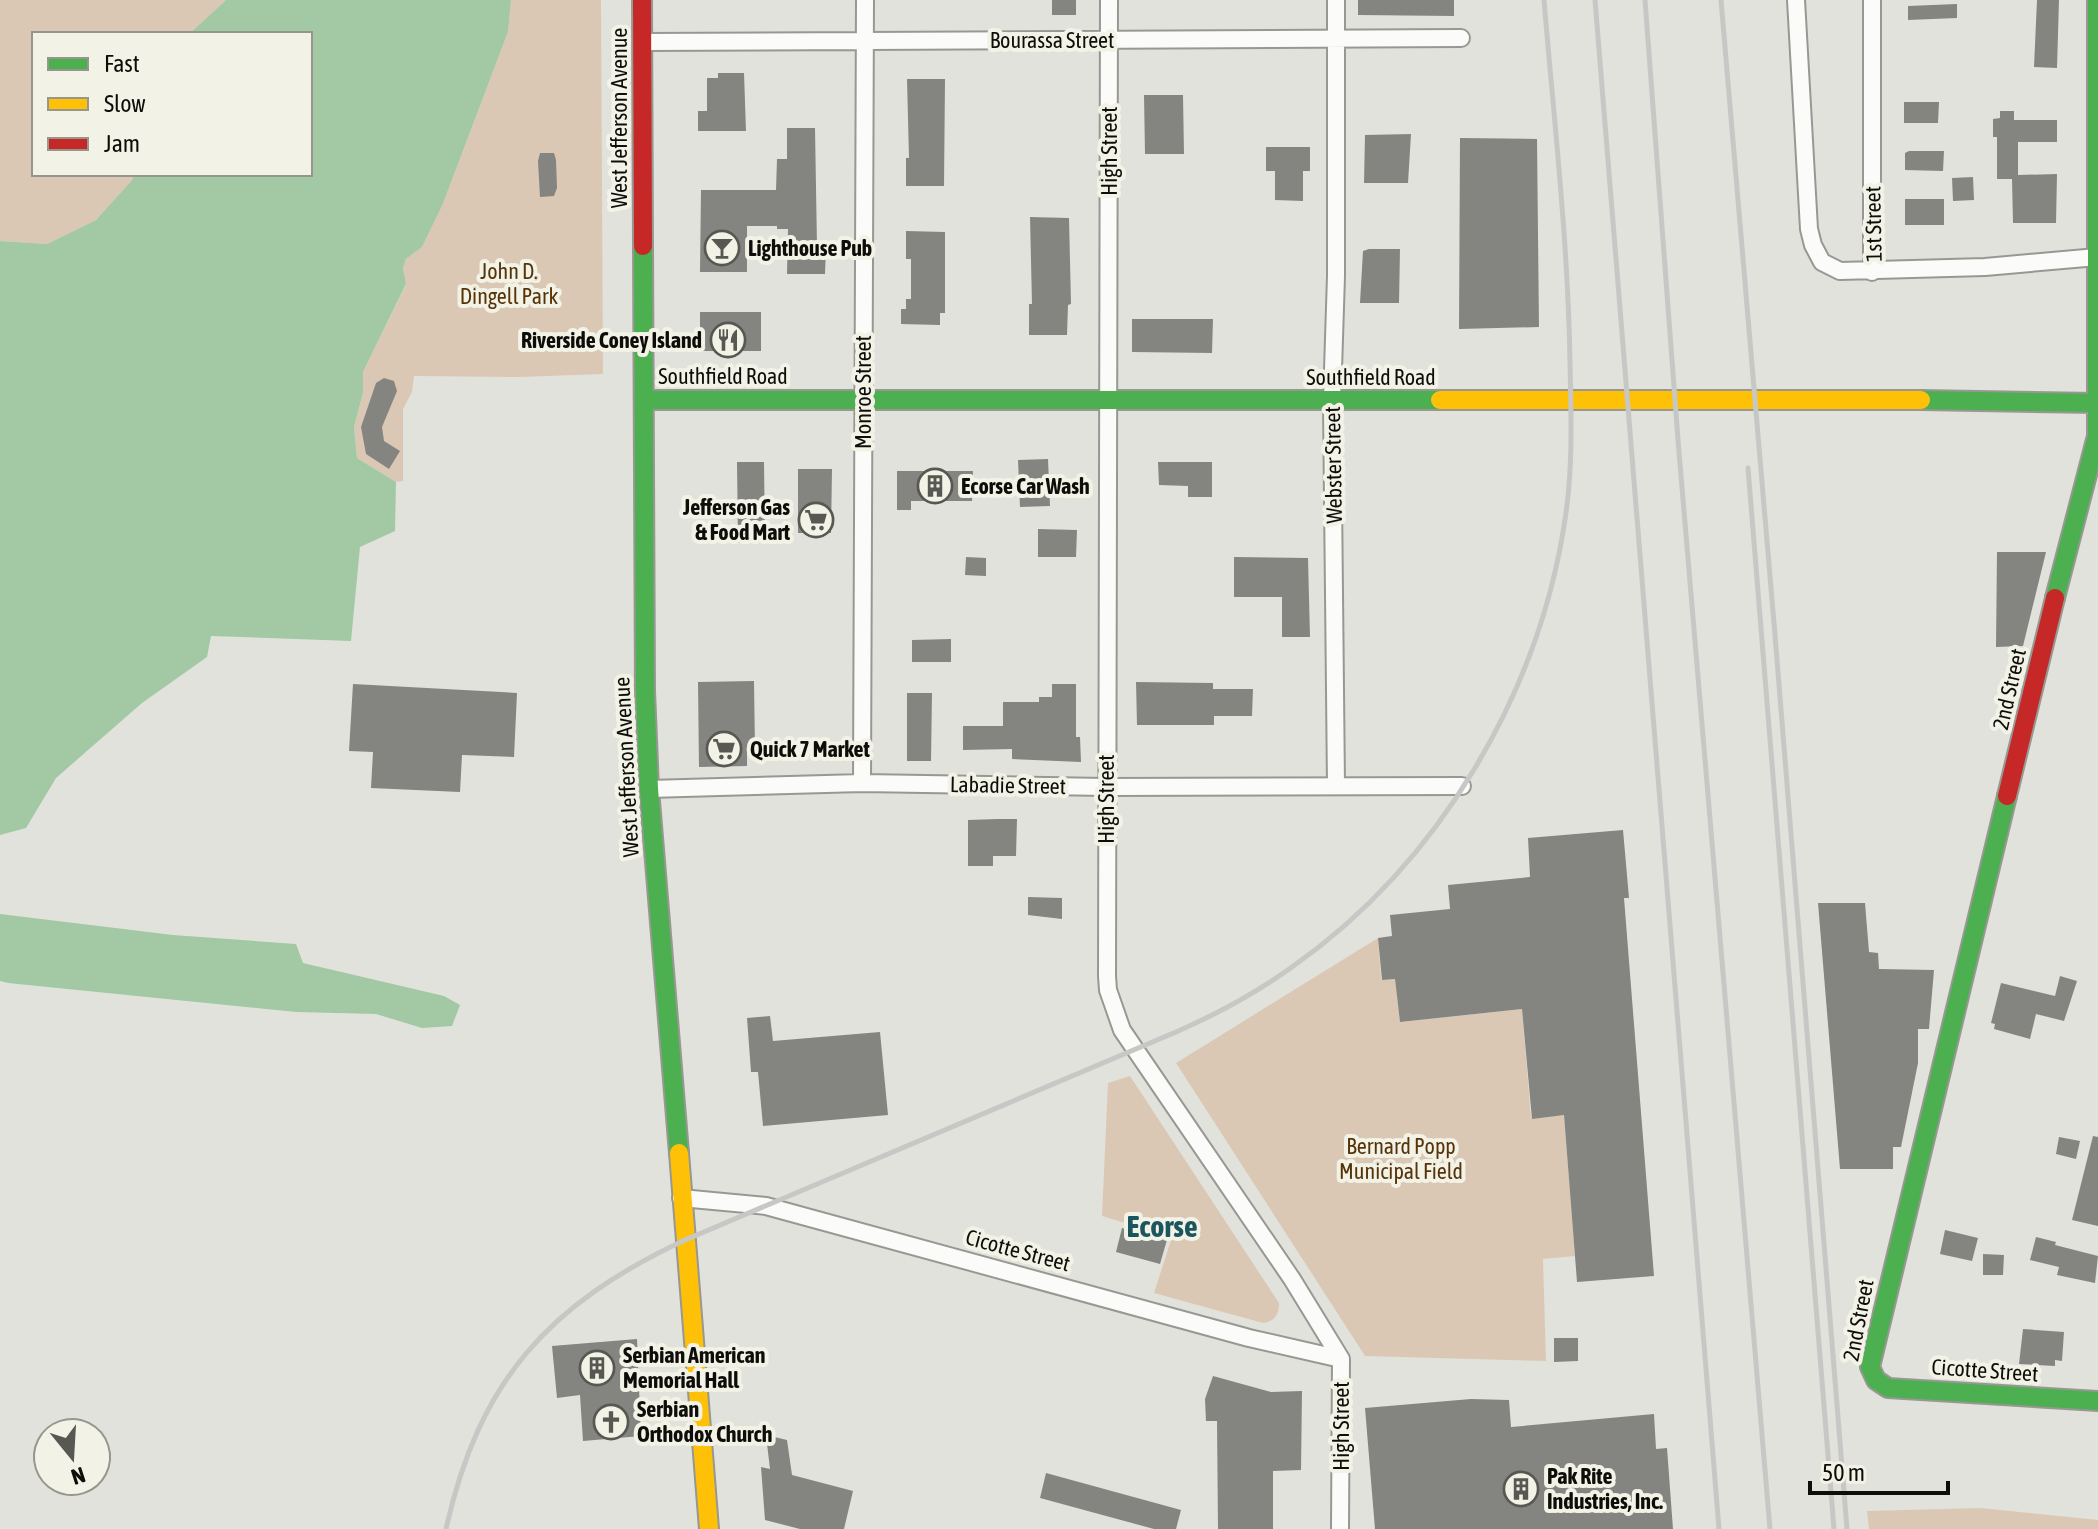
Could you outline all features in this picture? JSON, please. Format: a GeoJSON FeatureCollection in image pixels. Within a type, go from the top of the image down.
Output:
{"type":"FeatureCollection","features":[{"type":"Feature","properties":{"kind":"main road","name":"West Jefferson Avenue"},"geometry":{"type":"LineString","coordinates":[[642,0],[645,691],[649,789],[709,1529]]}},
{"type":"Feature","properties":{"kind":"main road","name":"2nd Street"},"geometry":{"type":"LineString","coordinates":[[1872,1378],[1870,1367],[2066,551],[2097,436],[2097,0]]}},
{"type":"Feature","properties":{"kind":"main road","name":"Southfield Road"},"geometry":{"type":"LineString","coordinates":[[644,400],[1893,400],[2097,403]]}},
{"type":"Feature","properties":{"kind":"main road","name":"Cicotte Street"},"geometry":{"type":"LineString","coordinates":[[1872,1378],[1880,1386],[1888,1388],[2098,1401]]}},
{"type":"Feature","properties":{"kind":"street","name":"Monroe Street"},"geometry":{"type":"LineString","coordinates":[[862,783],[865,0]]}},
{"type":"Feature","properties":{"kind":"street","name":"High Street"},"geometry":{"type":"LineString","coordinates":[[1109,0],[1108,990],[1122,1030],[1292,1279],[1341,1359],[1340,1529]]}},
{"type":"Feature","properties":{"kind":"street","name":"Webster Street"},"geometry":{"type":"LineString","coordinates":[[1336,0],[1332,401],[1336,786]]}},
{"type":"Feature","properties":{"kind":"street"},"geometry":{"type":"LineString","coordinates":[[1796,0],[1809,229],[1813,245],[1822,262],[1840,271],[1872,272]]}},
{"type":"Feature","properties":{"kind":"street","name":"1st Street"},"geometry":{"type":"LineString","coordinates":[[1872,0],[1872,272],[1985,267],[2097,257]]}},
{"type":"Feature","properties":{"kind":"street","name":"Bourassa Street"},"geometry":{"type":"LineString","coordinates":[[643,42],[1461,38]]}},
{"type":"Feature","properties":{"kind":"street","name":"Labadie Street"},"geometry":{"type":"LineString","coordinates":[[649,789],[862,783],[1106,787],[1462,786]]}},
{"type":"Feature","properties":{"kind":"street","name":"Cicotte Street"},"geometry":{"type":"LineString","coordinates":[[681,1198],[780,1209],[1249,1338],[1341,1359]]}},
{"type":"Feature","properties":{"kind":"street"},"geometry":{"type":"LineString","coordinates":[[699,1529],[725,1529]]}},
{"type":"Feature","properties":{"kind":"green space"},"geometry":{"type":"Polygon","coordinates":[[[0,0],[226,0],[191,32],[32,32],[32,176],[133,176],[96,220],[47,244],[0,241],[0,0]]]}},
{"type":"Feature","properties":{"kind":"green space","name":"John D. Dingell Park"},"geometry":{"type":"Polygon","coordinates":[[[511,0],[601,0],[603,374],[414,376],[412,392],[403,409],[403,481],[396,482],[357,458],[354,427],[363,393],[363,372],[406,285],[403,268],[406,259],[422,247],[442,206],[508,32],[511,0]]]}},
{"type":"Feature","properties":{"kind":"green space","name":"Bernard Popp Municipal Field"},"geometry":{"type":"Polygon","coordinates":[[[1378,938],[1381,980],[1395,979],[1400,1022],[1522,1009],[1531,1118],[1564,1115],[1575,1256],[1543,1259],[1546,1361],[1365,1356],[1176,1063],[1378,938]]]}},
{"type":"Feature","properties":{"kind":"green space"},"geometry":{"type":"Polygon","coordinates":[[[1130,1076],[1279,1303],[1277,1314],[1271,1321],[1263,1323],[1154,1293],[1172,1237],[1102,1216],[1108,1083],[1130,1076]]]}},
{"type":"Feature","properties":{"kind":"green space"},"geometry":{"type":"Polygon","coordinates":[[[1981,1508],[2098,1520],[2098,1529],[1869,1529],[1867,1511],[1981,1508]]]}},
{"type":"Feature","properties":{"kind":"shaded area"},"geometry":{"type":"Polygon","coordinates":[[[226,0],[511,0],[508,32],[442,206],[422,247],[406,259],[403,268],[406,284],[363,372],[363,393],[354,427],[357,458],[396,482],[395,531],[360,547],[351,641],[211,636],[207,657],[142,703],[56,778],[26,828],[0,835],[0,241],[47,244],[96,220],[133,176],[312,176],[312,32],[191,32],[226,0]]]}},
{"type":"Feature","properties":{"kind":"shaded area"},"geometry":{"type":"Polygon","coordinates":[[[0,914],[173,935],[296,944],[303,963],[444,996],[460,1005],[452,1026],[422,1028],[376,1014],[296,1012],[8,983],[0,981],[0,914]]]}},
{"type":"Feature","properties":{"kind":"building"},"geometry":{"type":"Polygon","coordinates":[[[1052,0],[1076,0],[1076,15],[1052,15],[1052,0]]]}},
{"type":"Feature","properties":{"kind":"building"},"geometry":{"type":"Polygon","coordinates":[[[1358,0],[1454,0],[1454,16],[1358,15],[1358,0]]]}},
{"type":"Feature","properties":{"kind":"building"},"geometry":{"type":"Polygon","coordinates":[[[2037,0],[2059,0],[2057,68],[2034,67],[2037,0]]]}},
{"type":"Feature","properties":{"kind":"building"},"geometry":{"type":"Polygon","coordinates":[[[1957,4],[1957,18],[1908,20],[1908,6],[1957,4]]]}},
{"type":"Feature","properties":{"kind":"building"},"geometry":{"type":"Polygon","coordinates":[[[718,73],[744,73],[746,131],[698,131],[698,111],[707,111],[707,78],[718,78],[718,73]]]}},
{"type":"Feature","properties":{"kind":"building"},"geometry":{"type":"Polygon","coordinates":[[[907,79],[945,79],[944,186],[906,186],[906,158],[909,158],[907,79]]]}},
{"type":"Feature","properties":{"kind":"building"},"geometry":{"type":"Polygon","coordinates":[[[1144,95],[1183,95],[1184,154],[1145,154],[1144,95]]]}},
{"type":"Feature","properties":{"kind":"building"},"geometry":{"type":"Polygon","coordinates":[[[1904,102],[1939,102],[1938,123],[1904,123],[1904,102]]]}},
{"type":"Feature","properties":{"kind":"building"},"geometry":{"type":"Polygon","coordinates":[[[2000,111],[2014,111],[2014,120],[2057,120],[2057,142],[2018,142],[2018,175],[2057,174],[2056,223],[2013,223],[2012,179],[1997,179],[1997,137],[1993,137],[1993,119],[2000,118],[2000,111]]]}},
{"type":"Feature","properties":{"kind":"building"},"geometry":{"type":"Polygon","coordinates":[[[787,128],[815,128],[817,247],[826,247],[825,274],[787,274],[788,229],[777,229],[777,226],[747,226],[747,272],[700,272],[701,190],[776,190],[777,159],[787,159],[787,128]]]}},
{"type":"Feature","properties":{"kind":"building"},"geometry":{"type":"Polygon","coordinates":[[[1411,134],[1408,183],[1364,183],[1365,135],[1411,134]]]}},
{"type":"Feature","properties":{"kind":"building"},"geometry":{"type":"Polygon","coordinates":[[[1460,138],[1537,139],[1539,327],[1459,329],[1460,138]]]}},
{"type":"Feature","properties":{"kind":"building"},"geometry":{"type":"Polygon","coordinates":[[[1266,147],[1310,147],[1310,171],[1303,171],[1303,201],[1275,200],[1275,171],[1266,171],[1266,147]]]}},
{"type":"Feature","properties":{"kind":"building"},"geometry":{"type":"Polygon","coordinates":[[[1944,151],[1943,171],[1905,170],[1905,153],[1944,151]]]}},
{"type":"Feature","properties":{"kind":"building"},"geometry":{"type":"Polygon","coordinates":[[[540,153],[554,153],[557,188],[554,196],[540,197],[540,153]]]}},
{"type":"Feature","properties":{"kind":"building"},"geometry":{"type":"Polygon","coordinates":[[[1973,177],[1974,200],[1953,201],[1952,178],[1973,177]]]}},
{"type":"Feature","properties":{"kind":"building"},"geometry":{"type":"Polygon","coordinates":[[[1905,199],[1944,199],[1944,225],[1905,225],[1905,199]]]}},
{"type":"Feature","properties":{"kind":"building"},"geometry":{"type":"Polygon","coordinates":[[[1030,217],[1069,218],[1071,304],[1068,305],[1067,335],[1029,335],[1029,304],[1032,304],[1030,217]]]}},
{"type":"Feature","properties":{"kind":"building"},"geometry":{"type":"Polygon","coordinates":[[[906,231],[945,232],[945,313],[940,313],[940,325],[901,324],[901,309],[906,309],[906,299],[911,299],[911,259],[906,259],[906,231]]]}},
{"type":"Feature","properties":{"kind":"building"},"geometry":{"type":"Polygon","coordinates":[[[1400,249],[1399,303],[1360,303],[1363,251],[1400,249]]]}},
{"type":"Feature","properties":{"kind":"building"},"geometry":{"type":"Polygon","coordinates":[[[700,312],[761,312],[761,351],[700,351],[700,312]]]}},
{"type":"Feature","properties":{"kind":"building"},"geometry":{"type":"Polygon","coordinates":[[[1132,319],[1213,319],[1212,353],[1132,352],[1132,319]]]}},
{"type":"Feature","properties":{"kind":"building"},"geometry":{"type":"Polygon","coordinates":[[[384,378],[394,381],[397,391],[382,427],[384,441],[400,451],[389,469],[366,454],[361,427],[376,383],[384,378]]]}},
{"type":"Feature","properties":{"kind":"building"},"geometry":{"type":"Polygon","coordinates":[[[1048,459],[1050,506],[1020,507],[1018,460],[1048,459]]]}},
{"type":"Feature","properties":{"kind":"building"},"geometry":{"type":"Polygon","coordinates":[[[737,462],[764,462],[765,542],[738,543],[737,462]]]}},
{"type":"Feature","properties":{"kind":"building"},"geometry":{"type":"Polygon","coordinates":[[[1158,462],[1212,462],[1212,497],[1188,497],[1188,486],[1159,485],[1158,462]]]}},
{"type":"Feature","properties":{"kind":"building"},"geometry":{"type":"Polygon","coordinates":[[[798,469],[832,469],[831,533],[798,533],[798,469]]]}},
{"type":"Feature","properties":{"kind":"building","name":"Ecorse Car Wash"},"geometry":{"type":"Polygon","coordinates":[[[897,471],[973,471],[972,501],[911,501],[911,510],[897,510],[897,471]]]}},
{"type":"Feature","properties":{"kind":"building"},"geometry":{"type":"Polygon","coordinates":[[[1038,529],[1077,530],[1076,557],[1038,557],[1038,529]]]}},
{"type":"Feature","properties":{"kind":"building"},"geometry":{"type":"Polygon","coordinates":[[[1997,552],[2046,552],[2023,646],[1996,647],[1997,552]]]}},
{"type":"Feature","properties":{"kind":"building"},"geometry":{"type":"Polygon","coordinates":[[[966,557],[986,558],[986,576],[965,575],[966,557]]]}},
{"type":"Feature","properties":{"kind":"building"},"geometry":{"type":"Polygon","coordinates":[[[1234,557],[1308,558],[1310,637],[1282,637],[1282,597],[1234,597],[1234,557]]]}},
{"type":"Feature","properties":{"kind":"building"},"geometry":{"type":"Polygon","coordinates":[[[951,639],[951,662],[912,662],[912,640],[951,639]]]}},
{"type":"Feature","properties":{"kind":"building"},"geometry":{"type":"Polygon","coordinates":[[[754,681],[755,750],[747,750],[747,766],[699,767],[698,682],[754,681]]]}},
{"type":"Feature","properties":{"kind":"building"},"geometry":{"type":"Polygon","coordinates":[[[1136,682],[1213,683],[1213,689],[1253,689],[1252,716],[1214,716],[1214,725],[1137,725],[1136,682]]]}},
{"type":"Feature","properties":{"kind":"building"},"geometry":{"type":"Polygon","coordinates":[[[353,684],[517,693],[514,757],[462,755],[460,792],[371,788],[373,752],[349,751],[353,684]]]}},
{"type":"Feature","properties":{"kind":"building"},"geometry":{"type":"Polygon","coordinates":[[[1052,684],[1076,684],[1076,737],[1080,737],[1081,762],[1012,759],[1012,749],[963,750],[963,726],[1003,726],[1003,702],[1039,702],[1039,697],[1052,697],[1052,684]]]}},
{"type":"Feature","properties":{"kind":"building"},"geometry":{"type":"Polygon","coordinates":[[[907,693],[932,693],[931,761],[907,761],[907,693]]]}},
{"type":"Feature","properties":{"kind":"building"},"geometry":{"type":"Polygon","coordinates":[[[1017,819],[1016,856],[993,856],[993,866],[968,866],[968,820],[1017,819]]]}},
{"type":"Feature","properties":{"kind":"building"},"geometry":{"type":"Polygon","coordinates":[[[1623,830],[1629,898],[1624,898],[1654,1276],[1577,1282],[1564,1115],[1532,1119],[1522,1009],[1400,1022],[1395,979],[1382,980],[1378,938],[1392,936],[1390,915],[1450,909],[1448,885],[1530,877],[1528,838],[1623,830]]]}},
{"type":"Feature","properties":{"kind":"building"},"geometry":{"type":"Polygon","coordinates":[[[1028,897],[1062,898],[1062,919],[1028,915],[1028,897]]]}},
{"type":"Feature","properties":{"kind":"building"},"geometry":{"type":"Polygon","coordinates":[[[1818,903],[1865,903],[1869,952],[1878,953],[1879,969],[1934,970],[1929,1029],[1918,1029],[1918,1063],[1901,1147],[1893,1147],[1893,1169],[1840,1169],[1818,903]]]}},
{"type":"Feature","properties":{"kind":"building"},"geometry":{"type":"Polygon","coordinates":[[[2060,976],[2077,981],[2064,1021],[2036,1014],[2030,1039],[1994,1029],[1995,1024],[1991,1023],[2001,983],[2055,996],[2060,976]]]}},
{"type":"Feature","properties":{"kind":"building"},"geometry":{"type":"Polygon","coordinates":[[[770,1016],[773,1041],[880,1032],[888,1115],[763,1126],[758,1072],[751,1072],[747,1018],[770,1016]]]}},
{"type":"Feature","properties":{"kind":"building"},"geometry":{"type":"Polygon","coordinates":[[[2093,1136],[2098,1137],[2098,1226],[2072,1220],[2093,1136]]]}},
{"type":"Feature","properties":{"kind":"building"},"geometry":{"type":"Polygon","coordinates":[[[2059,1137],[2080,1141],[2076,1159],[2056,1154],[2059,1137]]]}},
{"type":"Feature","properties":{"kind":"building"},"geometry":{"type":"Polygon","coordinates":[[[1122,1228],[1167,1240],[1160,1264],[1116,1252],[1122,1228]]]}},
{"type":"Feature","properties":{"kind":"building"},"geometry":{"type":"Polygon","coordinates":[[[1945,1230],[1978,1238],[1972,1261],[1940,1254],[1945,1230]]]}},
{"type":"Feature","properties":{"kind":"building"},"geometry":{"type":"Polygon","coordinates":[[[2036,1237],[2098,1256],[2095,1283],[2057,1275],[2059,1267],[2030,1260],[2036,1237]]]}},
{"type":"Feature","properties":{"kind":"building"},"geometry":{"type":"Polygon","coordinates":[[[1983,1254],[2004,1255],[2003,1275],[1983,1275],[1983,1254]]]}},
{"type":"Feature","properties":{"kind":"building"},"geometry":{"type":"Polygon","coordinates":[[[2023,1329],[2064,1332],[2062,1361],[2055,1360],[2055,1366],[2019,1364],[2023,1329]]]}},
{"type":"Feature","properties":{"kind":"building"},"geometry":{"type":"Polygon","coordinates":[[[1554,1338],[1578,1338],[1578,1361],[1554,1362],[1554,1338]]]}},
{"type":"Feature","properties":{"kind":"building","name":"Serbian American Memorial Hall"},"geometry":{"type":"Polygon","coordinates":[[[637,1339],[641,1436],[583,1441],[580,1395],[557,1398],[552,1346],[637,1339]]]}},
{"type":"Feature","properties":{"kind":"building"},"geometry":{"type":"Polygon","coordinates":[[[1213,1376],[1271,1392],[1302,1391],[1301,1470],[1273,1471],[1273,1529],[1218,1529],[1217,1421],[1206,1421],[1205,1399],[1213,1376]]]}},
{"type":"Feature","properties":{"kind":"building","name":"Pak Rite Industries, Inc."},"geometry":{"type":"Polygon","coordinates":[[[1471,1399],[1509,1400],[1511,1427],[1654,1414],[1656,1449],[1667,1448],[1673,1529],[1375,1529],[1365,1408],[1471,1399]]]}},
{"type":"Feature","properties":{"kind":"building"},"geometry":{"type":"Polygon","coordinates":[[[766,1435],[787,1440],[792,1475],[853,1491],[844,1529],[800,1529],[765,1520],[761,1467],[770,1469],[766,1435]]]}},
{"type":"Feature","properties":{"kind":"building"},"geometry":{"type":"Polygon","coordinates":[[[1046,1473],[1181,1510],[1176,1529],[1154,1529],[1040,1498],[1046,1473]]]}},
{"type":"Feature","properties":{"kind":"railway"},"geometry":{"type":"LineString","coordinates":[[446,1529],[460,1477],[478,1430],[500,1389],[526,1353],[594,1291],[685,1240],[1176,1032],[1236,1002],[1292,967],[1345,925],[1394,877],[1437,825],[1475,768],[1507,707],[1533,644],[1553,579],[1566,513],[1571,438],[1569,317],[1544,0]]}},
{"type":"Feature","properties":{"kind":"railway"},"geometry":{"type":"LineString","coordinates":[[1595,0],[1719,1529]]}},
{"type":"Feature","properties":{"kind":"railway"},"geometry":{"type":"LineString","coordinates":[[1645,0],[1678,440],[1770,1529]]}},
{"type":"Feature","properties":{"kind":"railway"},"geometry":{"type":"LineString","coordinates":[[1721,0],[1847,1529]]}},
{"type":"Feature","properties":{"kind":"railway"},"geometry":{"type":"LineString","coordinates":[[1748,468],[1834,1529]]}},
{"type":"Feature","properties":{"kind":"traffic: fast"},"geometry":{"type":"LineString","coordinates":[[2055,598],[2097,436],[2097,0]]}},
{"type":"Feature","properties":{"kind":"traffic: fast"},"geometry":{"type":"LineString","coordinates":[[643,246],[645,691],[649,789],[679,1153]]}},
{"type":"Feature","properties":{"kind":"traffic: fast"},"geometry":{"type":"LineString","coordinates":[[644,400],[1440,400]]}},
{"type":"Feature","properties":{"kind":"traffic: fast"},"geometry":{"type":"LineString","coordinates":[[1921,400],[2098,403]]}},
{"type":"Feature","properties":{"kind":"traffic: fast"},"geometry":{"type":"LineString","coordinates":[[2007,796],[1870,1367],[1876,1380],[1888,1388],[2098,1401]]}},
{"type":"Feature","properties":{"kind":"traffic: slow"},"geometry":{"type":"LineString","coordinates":[[1440,400],[1921,400]]}},
{"type":"Feature","properties":{"kind":"traffic: slow"},"geometry":{"type":"LineString","coordinates":[[679,1153],[709,1529]]}},
{"type":"Feature","properties":{"kind":"traffic: jam"},"geometry":{"type":"LineString","coordinates":[[642,0],[643,246]]}},
{"type":"Feature","properties":{"kind":"traffic: jam"},"geometry":{"type":"LineString","coordinates":[[2007,796],[2055,598]]}},
{"type":"Feature","properties":{"kind":"place","name":"Lighthouse Pub"},"geometry":{"type":"Point","coordinates":[722,248]}},
{"type":"Feature","properties":{"kind":"place","name":"Riverside Coney Island"},"geometry":{"type":"Point","coordinates":[728,340]}},
{"type":"Feature","properties":{"kind":"place","name":"Ecorse Car Wash"},"geometry":{"type":"Point","coordinates":[935,486]}},
{"type":"Feature","properties":{"kind":"place","name":"Jefferson Gas & Food Mart"},"geometry":{"type":"Point","coordinates":[816,520]}},
{"type":"Feature","properties":{"kind":"place","name":"Quick 7 Market"},"geometry":{"type":"Point","coordinates":[724,749]}},
{"type":"Feature","properties":{"kind":"place","name":"Serbian American Memorial Hall"},"geometry":{"type":"Point","coordinates":[597,1368]}},
{"type":"Feature","properties":{"kind":"place","name":"Serbian Orthodox Church"},"geometry":{"type":"Point","coordinates":[611,1422]}},
{"type":"Feature","properties":{"kind":"place","name":"Pak Rite Industries, Inc."},"geometry":{"type":"Point","coordinates":[1521,1489]}},
{"type":"Feature","properties":{"kind":"district","name":"Ecorse"},"geometry":{"type":"Point","coordinates":[1162,1227]}}]}
